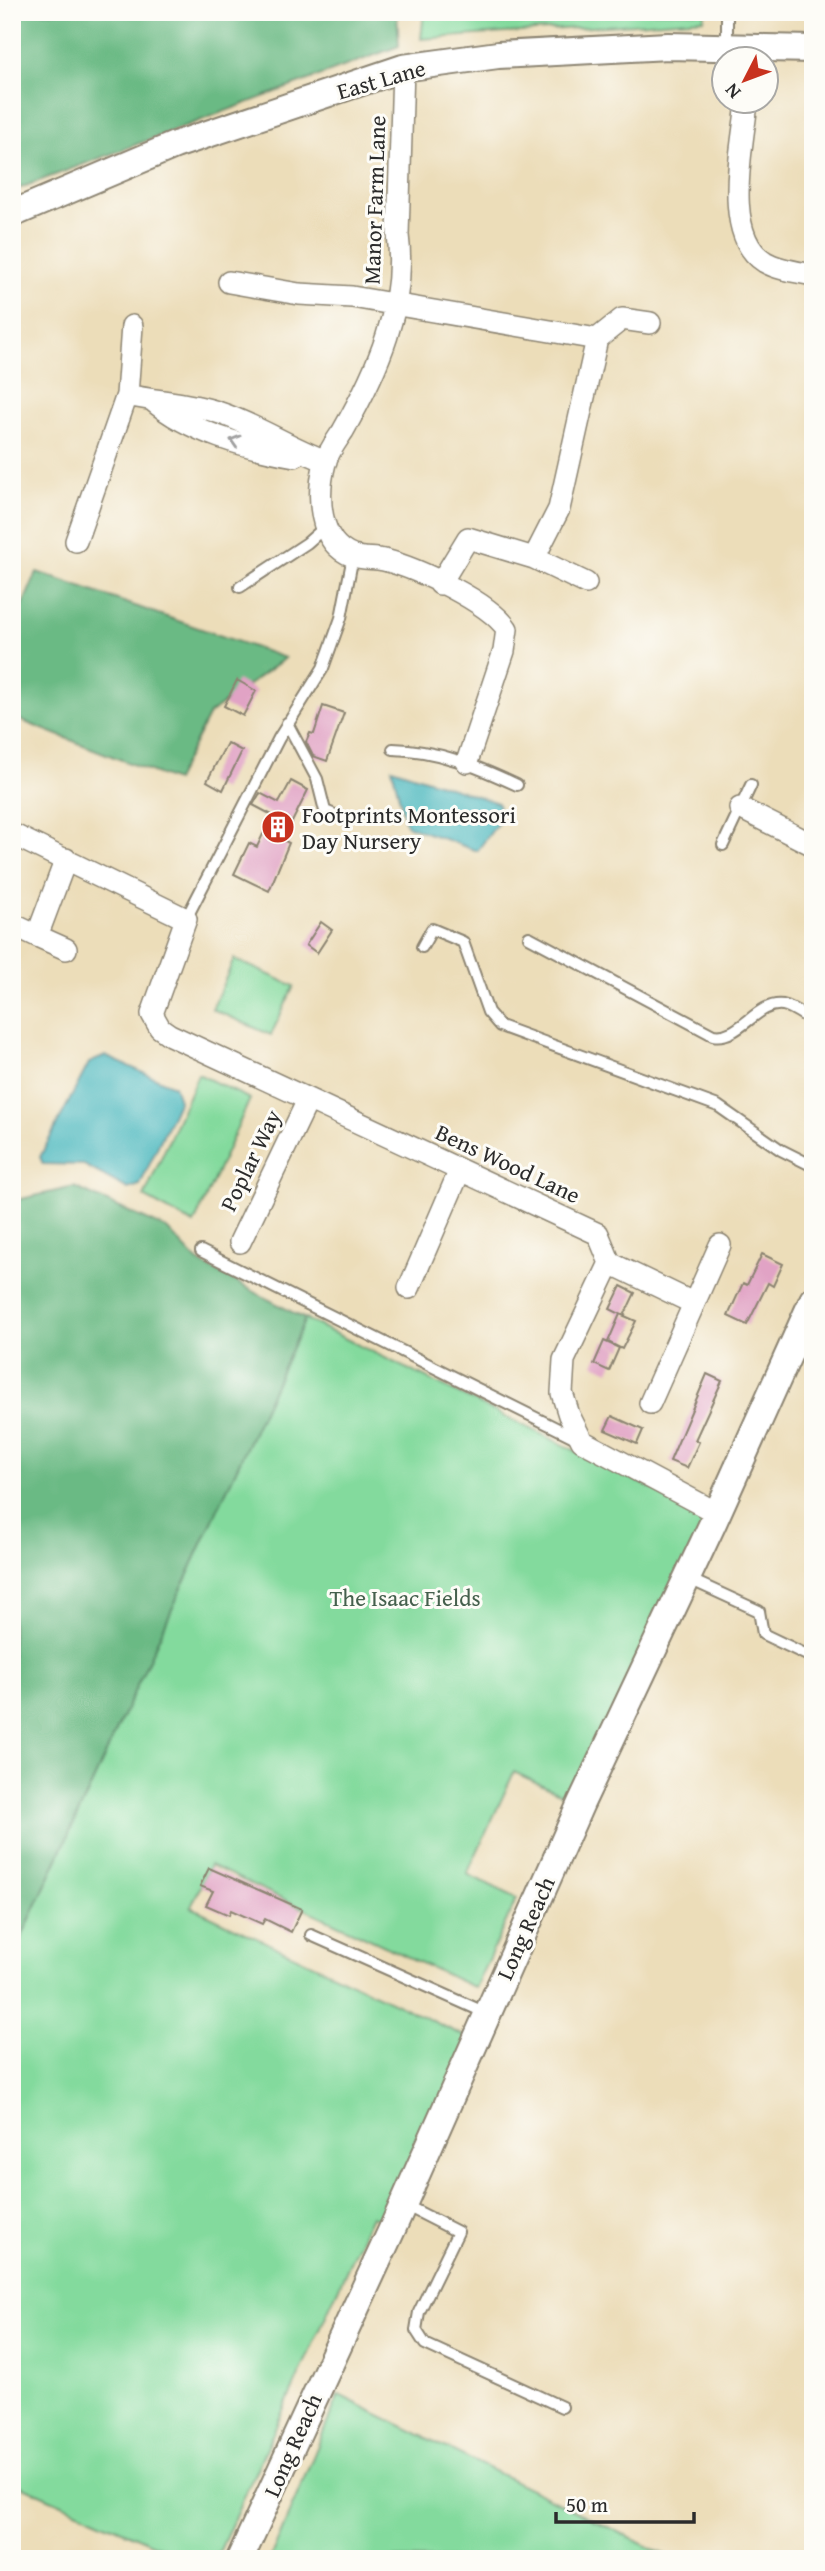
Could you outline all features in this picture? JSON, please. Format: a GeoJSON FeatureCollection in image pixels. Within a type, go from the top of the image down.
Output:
{"type":"FeatureCollection","features":[{"type":"Feature","properties":{"kind":"street","name":"East Lane"},"geometry":{"type":"LineString","coordinates":[[780,50],[813,49]]}},
{"type":"Feature","properties":{"kind":"street","name":"East Lane"},"geometry":{"type":"LineString","coordinates":[[12,214],[175,145],[403,68],[498,55],[710,52]]}},
{"type":"Feature","properties":{"kind":"street","name":"Manor Farm Lane"},"geometry":{"type":"LineString","coordinates":[[324,528],[321,494],[326,461],[368,388],[383,352],[395,305],[402,263],[398,235],[403,68]]}},
{"type":"Feature","properties":{"kind":"street"},"geometry":{"type":"LineString","coordinates":[[746,116],[738,209],[740,230],[750,249],[766,262],[813,275]]}},
{"type":"Feature","properties":{"kind":"street"},"geometry":{"type":"LineString","coordinates":[[229,282],[395,305],[597,339]]}},
{"type":"Feature","properties":{"kind":"street"},"geometry":{"type":"LineString","coordinates":[[534,558],[559,509],[597,339],[622,319],[650,323]]}},
{"type":"Feature","properties":{"kind":"street"},"geometry":{"type":"LineString","coordinates":[[76,541],[127,395],[132,326]]}},
{"type":"Feature","properties":{"kind":"street"},"geometry":{"type":"LineString","coordinates":[[127,395],[152,400],[171,399],[217,412],[253,425],[297,450],[326,461]]}},
{"type":"Feature","properties":{"kind":"street"},"geometry":{"type":"LineString","coordinates":[[324,528],[339,547],[353,556],[385,560],[475,599],[497,615],[507,629],[504,651],[467,762]]}},
{"type":"Feature","properties":{"kind":"street"},"geometry":{"type":"LineString","coordinates":[[440,584],[468,538],[534,558],[586,583]]}},
{"type":"Feature","properties":{"kind":"street"},"geometry":{"type":"LineString","coordinates":[[740,808],[813,845]]}},
{"type":"Feature","properties":{"kind":"street"},"geometry":{"type":"LineString","coordinates":[[12,834],[186,919]]}},
{"type":"Feature","properties":{"kind":"street"},"geometry":{"type":"LineString","coordinates":[[37,936],[66,859]]}},
{"type":"Feature","properties":{"kind":"street","name":"Bens Wood Lane"},"geometry":{"type":"LineString","coordinates":[[186,919],[152,1014],[160,1028],[308,1100],[598,1234],[610,1263]]}},
{"type":"Feature","properties":{"kind":"street"},"geometry":{"type":"LineString","coordinates":[[12,924],[66,950]]}},
{"type":"Feature","properties":{"kind":"street","name":"Poplar Way"},"geometry":{"type":"LineString","coordinates":[[240,1242],[308,1100]]}},
{"type":"Feature","properties":{"kind":"street"},"geometry":{"type":"LineString","coordinates":[[409,1288],[460,1170]]}},
{"type":"Feature","properties":{"kind":"street"},"geometry":{"type":"LineString","coordinates":[[650,1403],[720,1245]]}},
{"type":"Feature","properties":{"kind":"street"},"geometry":{"type":"LineString","coordinates":[[694,1303],[610,1263],[564,1360],[562,1393],[582,1441],[717,1513]]}},
{"type":"Feature","properties":{"kind":"street","name":"Long Reach"},"geometry":{"type":"LineString","coordinates":[[240,2559],[403,2204],[486,2013],[813,1300]]}},
{"type":"Feature","properties":{"kind":"lane"},"geometry":{"type":"LineString","coordinates":[[727,12],[741,46]]}},
{"type":"Feature","properties":{"kind":"lane"},"geometry":{"type":"LineString","coordinates":[[240,587],[307,543],[324,528]]}},
{"type":"Feature","properties":{"kind":"lane"},"geometry":{"type":"LineString","coordinates":[[186,919],[287,723],[323,668],[344,607],[353,556]]}},
{"type":"Feature","properties":{"kind":"lane"},"geometry":{"type":"LineString","coordinates":[[287,723],[317,779],[325,811],[347,820]]}},
{"type":"Feature","properties":{"kind":"lane"},"geometry":{"type":"LineString","coordinates":[[393,749],[422,750],[467,762],[517,785]]}},
{"type":"Feature","properties":{"kind":"lane"},"geometry":{"type":"LineString","coordinates":[[723,845],[751,785]]}},
{"type":"Feature","properties":{"kind":"lane"},"geometry":{"type":"LineString","coordinates":[[422,947],[432,929],[463,942],[488,1012],[500,1026],[719,1105],[781,1150],[813,1167]]}},
{"type":"Feature","properties":{"kind":"lane"},"geometry":{"type":"LineString","coordinates":[[529,937],[713,1035],[727,1035],[771,1006],[780,1004],[813,1021]]}},
{"type":"Feature","properties":{"kind":"lane"},"geometry":{"type":"LineString","coordinates":[[201,1251],[582,1441]]}},
{"type":"Feature","properties":{"kind":"lane"},"geometry":{"type":"LineString","coordinates":[[687,1578],[759,1611],[763,1634],[811,1657]]}},
{"type":"Feature","properties":{"kind":"lane"},"geometry":{"type":"LineString","coordinates":[[311,1935],[486,2013]]}},
{"type":"Feature","properties":{"kind":"lane"},"geometry":{"type":"LineString","coordinates":[[403,2204],[458,2232],[419,2312],[416,2330],[425,2344],[562,2407]]}},
{"type":"Feature","properties":{"kind":"green space"},"geometry":{"type":"Polygon","coordinates":[[[12,12],[397,12],[399,46],[12,191],[12,12]]]}},
{"type":"Feature","properties":{"kind":"green space"},"geometry":{"type":"Polygon","coordinates":[[[424,12],[705,12],[704,19],[421,39],[424,12]]]}},
{"type":"Feature","properties":{"kind":"green space"},"geometry":{"type":"Polygon","coordinates":[[[37,572],[285,658],[209,714],[175,781],[12,717],[12,630],[37,572]]]}},
{"type":"Feature","properties":{"kind":"green space"},"geometry":{"type":"Polygon","coordinates":[[[234,959],[294,986],[271,1035],[212,1009],[234,959]]]}},
{"type":"Feature","properties":{"kind":"green space"},"geometry":{"type":"Polygon","coordinates":[[[198,1074],[250,1099],[194,1224],[144,1197],[198,1074]]]}},
{"type":"Feature","properties":{"kind":"green space"},"geometry":{"type":"Polygon","coordinates":[[[74,1187],[167,1229],[197,1261],[305,1319],[12,1958],[12,1201],[74,1187]]]}},
{"type":"Feature","properties":{"kind":"green space","name":"The Isaac Fields"},"geometry":{"type":"Polygon","coordinates":[[[305,1319],[703,1513],[717,1513],[581,1803],[514,1772],[467,1874],[517,1898],[475,1988],[210,1865],[191,1907],[475,2041],[394,2225],[371,2216],[216,2559],[188,2559],[12,2482],[12,1958],[305,1319]]]}},
{"type":"Feature","properties":{"kind":"green space"},"geometry":{"type":"Polygon","coordinates":[[[339,2395],[673,2559],[270,2559],[339,2395]]]}},
{"type":"Feature","properties":{"kind":"water"},"geometry":{"type":"Polygon","coordinates":[[[392,768],[498,803],[500,820],[477,851],[406,825],[392,768]]]}},
{"type":"Feature","properties":{"kind":"water"},"geometry":{"type":"Polygon","coordinates":[[[105,1056],[174,1086],[179,1100],[140,1185],[128,1189],[84,1165],[43,1164],[40,1157],[89,1063],[105,1056]]]}},
{"type":"Feature","properties":{"kind":"building"},"geometry":{"type":"Polygon","coordinates":[[[237,680],[256,691],[243,716],[224,706],[237,680]]]}},
{"type":"Feature","properties":{"kind":"building"},"geometry":{"type":"Polygon","coordinates":[[[323,706],[344,713],[327,761],[313,756],[306,742],[310,733],[314,734],[323,706]]]}},
{"type":"Feature","properties":{"kind":"building"},"geometry":{"type":"Polygon","coordinates":[[[227,743],[242,751],[223,790],[207,781],[227,743]]]}},
{"type":"Feature","properties":{"kind":"building","name":"Footprints Montessori Day Nursery"},"geometry":{"type":"Polygon","coordinates":[[[291,781],[308,790],[283,840],[289,843],[269,891],[234,874],[249,843],[257,847],[272,815],[253,805],[260,793],[279,803],[291,781]]]}},
{"type":"Feature","properties":{"kind":"building"},"geometry":{"type":"Polygon","coordinates":[[[321,922],[332,930],[317,953],[306,945],[321,922]]]}},
{"type":"Feature","properties":{"kind":"building"},"geometry":{"type":"Polygon","coordinates":[[[762,1254],[783,1264],[773,1286],[768,1283],[747,1325],[728,1316],[743,1283],[747,1285],[762,1254]]]}},
{"type":"Feature","properties":{"kind":"building"},"geometry":{"type":"Polygon","coordinates":[[[621,1286],[635,1293],[624,1316],[610,1309],[621,1286]]]}},
{"type":"Feature","properties":{"kind":"building"},"geometry":{"type":"Polygon","coordinates":[[[620,1314],[636,1321],[622,1349],[608,1342],[620,1314]]]}},
{"type":"Feature","properties":{"kind":"building"},"geometry":{"type":"Polygon","coordinates":[[[604,1341],[619,1348],[609,1371],[594,1364],[604,1341]]]}},
{"type":"Feature","properties":{"kind":"building"},"geometry":{"type":"Polygon","coordinates":[[[707,1374],[722,1381],[695,1440],[699,1442],[687,1468],[670,1461],[707,1374]]]}},
{"type":"Feature","properties":{"kind":"building"},"geometry":{"type":"Polygon","coordinates":[[[612,1416],[643,1430],[637,1444],[605,1430],[612,1416]]]}},
{"type":"Feature","properties":{"kind":"building"},"geometry":{"type":"Polygon","coordinates":[[[209,1868],[302,1909],[291,1932],[265,1919],[262,1924],[231,1910],[229,1915],[206,1905],[213,1891],[200,1886],[209,1868]]]}},
{"type":"Feature","properties":{"kind":"place","name":"Footprints Montessori Day Nursery"},"geometry":{"type":"Point","coordinates":[278,827]}}]}
